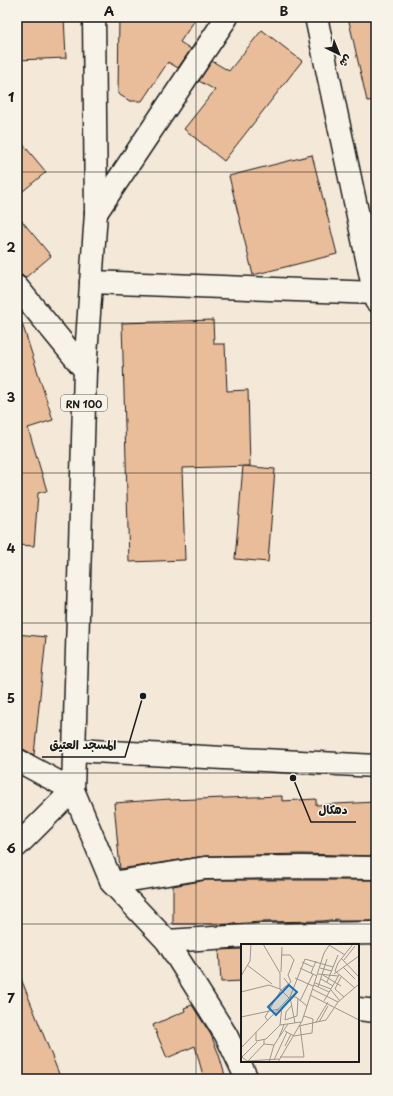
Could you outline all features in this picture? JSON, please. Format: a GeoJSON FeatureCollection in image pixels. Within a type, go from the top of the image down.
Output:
{"type":"FeatureCollection","features":[{"type":"Feature","properties":{"kind":"street","name":"RN 100"},"geometry":{"type":"LineString","coordinates":[[73,790],[85,370],[96,213],[94,17]]}},
{"type":"Feature","properties":{"kind":"street"},"geometry":{"type":"LineString","coordinates":[[96,213],[227,17]]}},
{"type":"Feature","properties":{"kind":"street"},"geometry":{"type":"LineString","coordinates":[[91,282],[375,297],[316,17]]}},
{"type":"Feature","properties":{"kind":"street"},"geometry":{"type":"LineString","coordinates":[[17,287],[85,370]]}},
{"type":"Feature","properties":{"kind":"street"},"geometry":{"type":"LineString","coordinates":[[74,750],[376,766]]}},
{"type":"Feature","properties":{"kind":"street"},"geometry":{"type":"LineString","coordinates":[[17,760],[73,790],[112,883],[167,941],[234,1032],[241,1057]]}},
{"type":"Feature","properties":{"kind":"street"},"geometry":{"type":"LineString","coordinates":[[17,846],[73,790]]}},
{"type":"Feature","properties":{"kind":"street"},"geometry":{"type":"LineString","coordinates":[[112,883],[205,868],[376,868]]}},
{"type":"Feature","properties":{"kind":"street"},"geometry":{"type":"LineString","coordinates":[[167,941],[261,935],[376,932]]}},
{"type":"Feature","properties":{"kind":"street"},"geometry":{"type":"LineString","coordinates":[[359,1009],[376,1011]]}},
{"type":"Feature","properties":{"kind":"street"},"geometry":{"type":"LineString","coordinates":[[242,1062],[247,1079]]}},
{"type":"Feature","properties":{"kind":"building"},"geometry":{"type":"Polygon","coordinates":[[[17,17],[64,17],[66,58],[17,60],[17,17]]]}},
{"type":"Feature","properties":{"kind":"building"},"geometry":{"type":"Polygon","coordinates":[[[119,17],[197,17],[180,42],[191,49],[178,68],[168,62],[142,101],[130,101],[118,94],[119,17]]]}},
{"type":"Feature","properties":{"kind":"building"},"geometry":{"type":"Polygon","coordinates":[[[348,17],[376,17],[376,100],[367,101],[348,17]]]}},
{"type":"Feature","properties":{"kind":"building"},"geometry":{"type":"Polygon","coordinates":[[[262,30],[302,61],[224,161],[184,129],[215,90],[199,81],[212,61],[229,71],[262,30]]]}},
{"type":"Feature","properties":{"kind":"building"},"geometry":{"type":"Polygon","coordinates":[[[17,137],[46,172],[17,196],[17,137]]]}},
{"type":"Feature","properties":{"kind":"building"},"geometry":{"type":"Polygon","coordinates":[[[312,155],[337,254],[253,275],[229,176],[312,155]]]}},
{"type":"Feature","properties":{"kind":"building"},"geometry":{"type":"Polygon","coordinates":[[[17,215],[51,256],[25,278],[22,275],[17,275],[17,215]]]}},
{"type":"Feature","properties":{"kind":"building"},"geometry":{"type":"Polygon","coordinates":[[[213,320],[214,344],[225,344],[227,391],[248,390],[250,466],[182,468],[185,560],[129,562],[122,323],[213,320]]]}},
{"type":"Feature","properties":{"kind":"building"},"geometry":{"type":"Polygon","coordinates":[[[22,323],[53,420],[28,428],[47,491],[38,493],[34,546],[17,545],[17,324],[22,323]]]}},
{"type":"Feature","properties":{"kind":"building"},"geometry":{"type":"Polygon","coordinates":[[[243,466],[275,469],[268,562],[235,559],[243,466]]]}},
{"type":"Feature","properties":{"kind":"building"},"geometry":{"type":"Polygon","coordinates":[[[17,634],[46,637],[34,755],[23,749],[17,748],[17,634]]]}},
{"type":"Feature","properties":{"kind":"building"},"geometry":{"type":"Polygon","coordinates":[[[282,796],[282,801],[316,799],[316,805],[376,802],[376,856],[302,854],[205,856],[120,869],[114,803],[170,799],[282,796]]]}},
{"type":"Feature","properties":{"kind":"building"},"geometry":{"type":"Polygon","coordinates":[[[206,880],[376,880],[376,921],[338,921],[338,919],[218,925],[173,924],[173,886],[206,880]]]}},
{"type":"Feature","properties":{"kind":"building"},"geometry":{"type":"Polygon","coordinates":[[[241,949],[241,981],[221,982],[219,950],[241,949]]]}},
{"type":"Feature","properties":{"kind":"building"},"geometry":{"type":"Polygon","coordinates":[[[18,971],[61,1079],[17,1079],[18,971]]]}},
{"type":"Feature","properties":{"kind":"building"},"geometry":{"type":"Polygon","coordinates":[[[192,1005],[211,1035],[226,1079],[204,1079],[195,1046],[167,1058],[153,1025],[185,1011],[184,1008],[192,1005]]]}},
{"type":"Feature","properties":{"kind":"place","name":"المسجد العتيق"},"geometry":{"type":"Point","coordinates":[143,696]}},
{"type":"Feature","properties":{"kind":"place","name":"دهكال"},"geometry":{"type":"Point","coordinates":[293,778]}}]}
